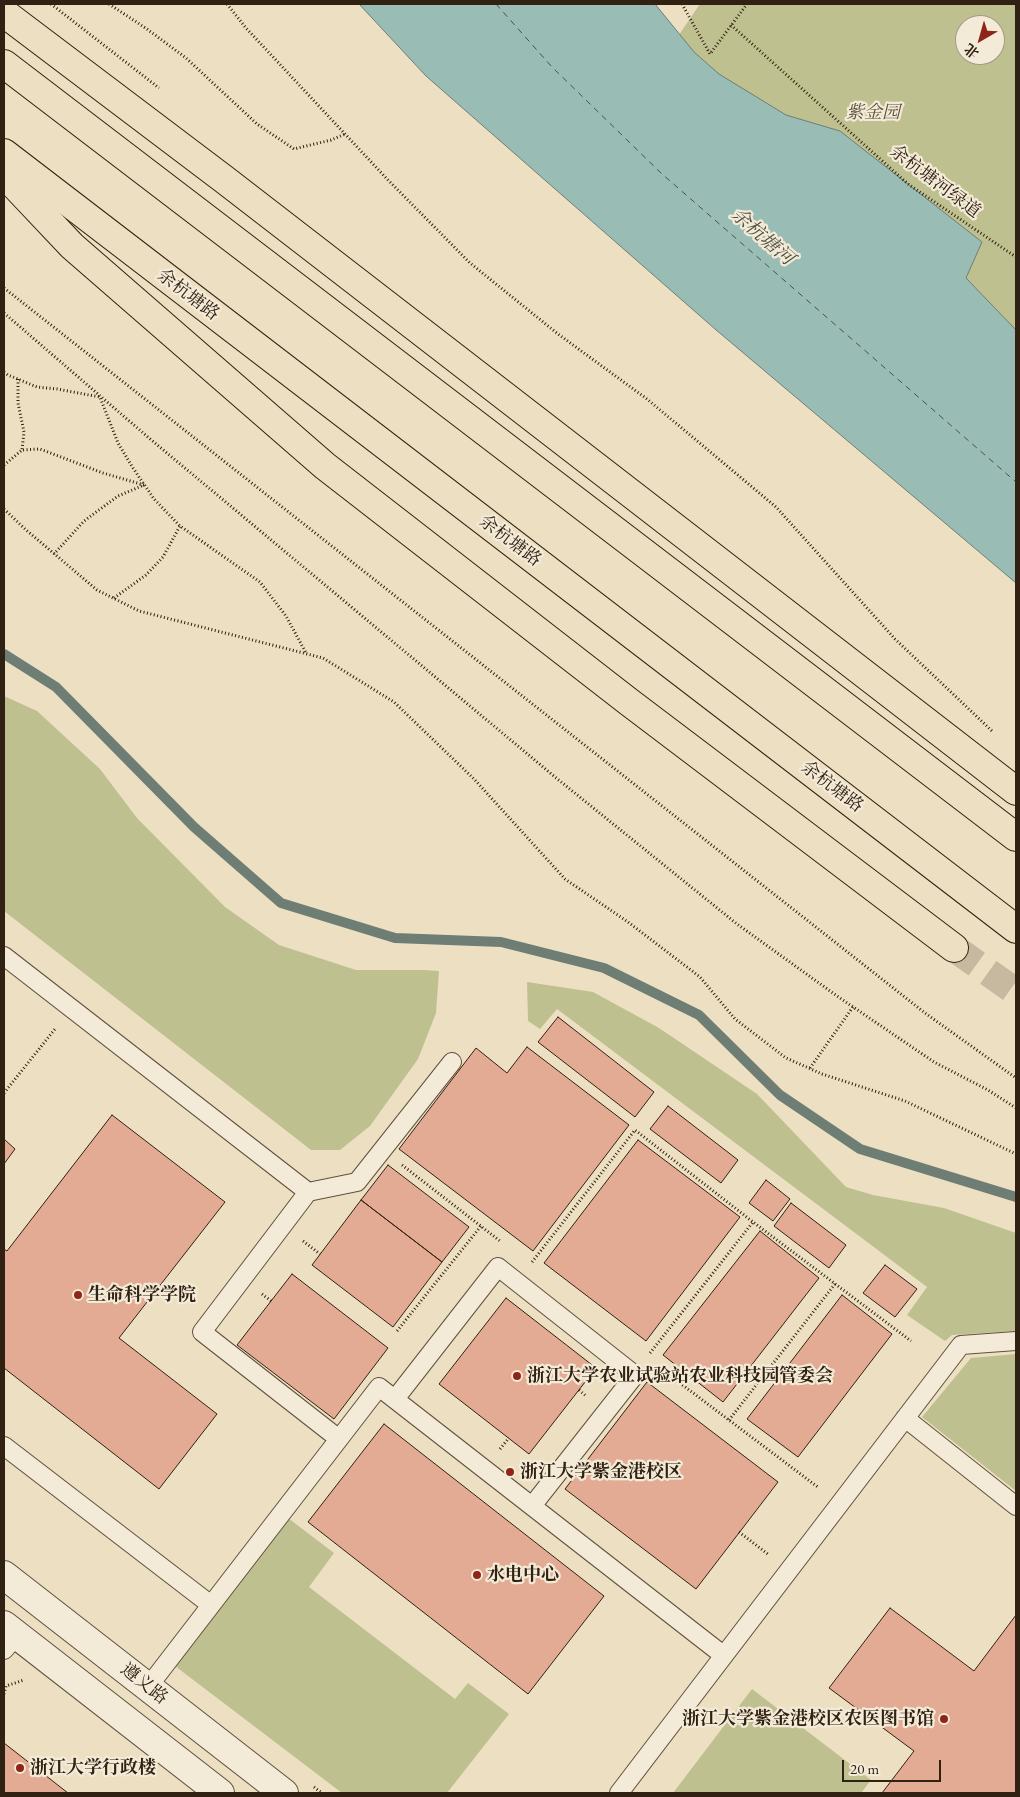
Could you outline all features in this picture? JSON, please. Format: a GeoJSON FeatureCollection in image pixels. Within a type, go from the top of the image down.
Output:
{"type":"FeatureCollection","features":[{"type":"Feature","properties":{"kind":"main road"},"geometry":{"type":"LineString","coordinates":[[4,13],[232,186],[1016,791]]}},
{"type":"Feature","properties":{"kind":"main road"},"geometry":{"type":"LineString","coordinates":[[4,64],[1016,837]]}},
{"type":"Feature","properties":{"kind":"main road","name":"余杭塘路"},"geometry":{"type":"LineString","coordinates":[[4,153],[1016,929]]}},
{"type":"Feature","properties":{"kind":"main road"},"geometry":{"type":"LineString","coordinates":[[4,174],[72,246],[325,466],[629,702],[954,948]]}},
{"type":"Feature","properties":{"kind":"street","name":"遵义路"},"geometry":{"type":"LineString","coordinates":[[4,1575],[284,1793]]}},
{"type":"Feature","properties":{"kind":"street"},"geometry":{"type":"LineString","coordinates":[[8,1637],[220,1793]]}},
{"type":"Feature","properties":{"kind":"lane"},"geometry":{"type":"LineString","coordinates":[[4,956],[308,1192]]}},
{"type":"Feature","properties":{"kind":"lane"},"geometry":{"type":"LineString","coordinates":[[339,1439],[202,1332],[308,1192],[357,1182],[452,1062]]}},
{"type":"Feature","properties":{"kind":"lane"},"geometry":{"type":"LineString","coordinates":[[395,1399],[498,1267],[635,1375],[532,1506]]}},
{"type":"Feature","properties":{"kind":"lane"},"geometry":{"type":"LineString","coordinates":[[618,1793],[961,1346],[1016,1341]]}},
{"type":"Feature","properties":{"kind":"lane"},"geometry":{"type":"LineString","coordinates":[[148,1687],[379,1387],[723,1655]]}},
{"type":"Feature","properties":{"kind":"lane"},"geometry":{"type":"LineString","coordinates":[[905,1418],[1016,1506]]}},
{"type":"Feature","properties":{"kind":"lane"},"geometry":{"type":"LineString","coordinates":[[4,1446],[211,1605]]}},
{"type":"Feature","properties":{"kind":"path"},"geometry":{"type":"LineString","coordinates":[[109,4],[186,58],[257,124],[294,149],[331,140],[345,134]]}},
{"type":"Feature","properties":{"kind":"path"},"geometry":{"type":"LineString","coordinates":[[227,4],[246,28],[345,134],[470,263],[558,334],[647,399],[776,508],[895,639],[998,737]]}},
{"type":"Feature","properties":{"kind":"path"},"geometry":{"type":"LineString","coordinates":[[682,4],[710,54],[747,4]]}},
{"type":"Feature","properties":{"kind":"path","name":"余杭塘河绿道"},"geometry":{"type":"LineString","coordinates":[[731,25],[908,184],[1016,257]]}},
{"type":"Feature","properties":{"kind":"path"},"geometry":{"type":"LineString","coordinates":[[4,288],[924,1013],[1016,1078]]}},
{"type":"Feature","properties":{"kind":"path"},"geometry":{"type":"LineString","coordinates":[[4,313],[157,444],[555,777],[737,924],[852,1007],[934,1062],[988,1090],[1016,1108]]}},
{"type":"Feature","properties":{"kind":"path"},"geometry":{"type":"LineString","coordinates":[[4,372],[37,387],[57,388],[100,397],[118,443],[154,499],[180,526],[260,582],[286,616],[306,654]]}},
{"type":"Feature","properties":{"kind":"path"},"geometry":{"type":"LineString","coordinates":[[18,379],[18,403],[24,432],[22,450]]}},
{"type":"Feature","properties":{"kind":"path"},"geometry":{"type":"LineString","coordinates":[[4,465],[22,450],[40,449],[104,473],[144,485]]}},
{"type":"Feature","properties":{"kind":"path"},"geometry":{"type":"LineString","coordinates":[[54,554],[84,520],[118,496],[144,485]]}},
{"type":"Feature","properties":{"kind":"path"},"geometry":{"type":"LineString","coordinates":[[4,509],[25,530],[97,590],[139,611],[323,658],[394,702],[474,779],[565,879],[628,922],[700,977],[735,1019],[786,1058],[905,1101],[1016,1154]]}},
{"type":"Feature","properties":{"kind":"path"},"geometry":{"type":"LineString","coordinates":[[114,598],[146,575],[162,557],[180,526]]}},
{"type":"Feature","properties":{"kind":"path"},"geometry":{"type":"LineString","coordinates":[[810,1068],[852,1007]]}},
{"type":"Feature","properties":{"kind":"path"},"geometry":{"type":"LineString","coordinates":[[4,1092],[72,1008]]}},
{"type":"Feature","properties":{"kind":"path"},"geometry":{"type":"LineString","coordinates":[[516,1282],[635,1130],[911,1341]]}},
{"type":"Feature","properties":{"kind":"path"},"geometry":{"type":"LineString","coordinates":[[382,1149],[502,1243]]}},
{"type":"Feature","properties":{"kind":"path"},"geometry":{"type":"LineString","coordinates":[[646,1357],[753,1222]]}},
{"type":"Feature","properties":{"kind":"path"},"geometry":{"type":"LineString","coordinates":[[397,1331],[480,1226]]}},
{"type":"Feature","properties":{"kind":"path"},"geometry":{"type":"LineString","coordinates":[[729,1420],[835,1284]]}},
{"type":"Feature","properties":{"kind":"path"},"geometry":{"type":"LineString","coordinates":[[401,1316],[407,1320]]}},
{"type":"Feature","properties":{"kind":"path"},"geometry":{"type":"LineString","coordinates":[[657,1366],[839,1504]]}},
{"type":"Feature","properties":{"kind":"path"},"geometry":{"type":"LineString","coordinates":[[740,1532],[788,1570]]}},
{"type":"Feature","properties":{"kind":"path"},"geometry":{"type":"LineString","coordinates":[[4,1694],[6,1686],[25,1680]]}},
{"type":"Feature","properties":{"kind":"green space","name":"紫金园"},"geometry":{"type":"Polygon","coordinates":[[[700,4],[1016,4],[1016,383],[657,67],[700,4]]]}},
{"type":"Feature","properties":{"kind":"green space"},"geometry":{"type":"Polygon","coordinates":[[[4,696],[37,711],[100,769],[137,818],[225,907],[279,945],[356,970],[439,971],[436,1013],[418,1059],[370,1126],[340,1150],[311,1150],[4,911],[4,696]]]}},
{"type":"Feature","properties":{"kind":"green space"},"geometry":{"type":"Polygon","coordinates":[[[527,982],[593,992],[659,1028],[757,1094],[846,1187],[873,1195],[944,1208],[1016,1233],[1016,1331],[952,1335],[945,1341],[907,1315],[927,1287],[557,1009],[540,1029],[528,1021],[527,982]]]}},
{"type":"Feature","properties":{"kind":"green space"},"geometry":{"type":"Polygon","coordinates":[[[1016,1354],[1016,1491],[922,1417],[971,1358],[1016,1354]]]}},
{"type":"Feature","properties":{"kind":"green space"},"geometry":{"type":"Polygon","coordinates":[[[288,1518],[334,1553],[309,1587],[455,1699],[468,1683],[509,1714],[447,1793],[342,1793],[175,1666],[288,1518]]]}},
{"type":"Feature","properties":{"kind":"green space"},"geometry":{"type":"Polygon","coordinates":[[[752,1689],[871,1780],[861,1793],[673,1793],[752,1689]]]}},
{"type":"Feature","properties":{"kind":"water","name":"余杭塘河"},"geometry":{"type":"Polygon","coordinates":[[[359,4],[655,4],[694,52],[719,74],[786,115],[840,131],[982,242],[966,278],[1016,330],[1016,583],[715,329],[426,76],[359,4]]]}},
{"type":"Feature","properties":{"kind":"building"},"geometry":{"type":"Polygon","coordinates":[[[558,1017],[654,1092],[635,1117],[538,1042],[558,1017]]]}},
{"type":"Feature","properties":{"kind":"building"},"geometry":{"type":"Polygon","coordinates":[[[527,1047],[629,1125],[533,1251],[399,1149],[476,1048],[507,1073],[527,1047]]]}},
{"type":"Feature","properties":{"kind":"building"},"geometry":{"type":"Polygon","coordinates":[[[668,1106],[738,1160],[721,1183],[650,1129],[668,1106]]]}},
{"type":"Feature","properties":{"kind":"building","name":"生命科学学院"},"geometry":{"type":"Polygon","coordinates":[[[112,1115],[225,1202],[119,1338],[217,1414],[159,1489],[4,1368],[4,1249],[7,1251],[112,1115]]]}},
{"type":"Feature","properties":{"kind":"building"},"geometry":{"type":"Polygon","coordinates":[[[4,1139],[15,1149],[4,1164],[4,1139]]]}},
{"type":"Feature","properties":{"kind":"building"},"geometry":{"type":"Polygon","coordinates":[[[638,1140],[740,1217],[646,1341],[544,1263],[638,1140]]]}},
{"type":"Feature","properties":{"kind":"building"},"geometry":{"type":"Polygon","coordinates":[[[388,1165],[469,1227],[442,1262],[361,1200],[388,1165]]]}},
{"type":"Feature","properties":{"kind":"building"},"geometry":{"type":"Polygon","coordinates":[[[766,1180],[790,1199],[773,1221],[749,1203],[766,1180]]]}},
{"type":"Feature","properties":{"kind":"building"},"geometry":{"type":"Polygon","coordinates":[[[361,1200],[442,1262],[393,1327],[312,1265],[361,1200]]]}},
{"type":"Feature","properties":{"kind":"building"},"geometry":{"type":"Polygon","coordinates":[[[791,1203],[846,1245],[829,1268],[774,1226],[791,1203]]]}},
{"type":"Feature","properties":{"kind":"building"},"geometry":{"type":"Polygon","coordinates":[[[760,1231],[819,1278],[723,1402],[663,1355],[760,1231]]]}},
{"type":"Feature","properties":{"kind":"building"},"geometry":{"type":"Polygon","coordinates":[[[885,1265],[917,1289],[895,1317],[863,1293],[885,1265]]]}},
{"type":"Feature","properties":{"kind":"building"},"geometry":{"type":"Polygon","coordinates":[[[292,1274],[388,1348],[334,1419],[237,1345],[292,1274]]]}},
{"type":"Feature","properties":{"kind":"building"},"geometry":{"type":"Polygon","coordinates":[[[842,1295],[892,1334],[798,1457],[747,1419],[842,1295]]]}},
{"type":"Feature","properties":{"kind":"building","name":"浙江大学农业试验站农业科技园管委会"},"geometry":{"type":"Polygon","coordinates":[[[506,1298],[596,1368],[529,1454],[439,1384],[506,1298]]]}},
{"type":"Feature","properties":{"kind":"building"},"geometry":{"type":"Polygon","coordinates":[[[647,1382],[778,1482],[696,1589],[565,1489],[647,1382]]]}},
{"type":"Feature","properties":{"kind":"building","name":"水电中心"},"geometry":{"type":"Polygon","coordinates":[[[384,1424],[604,1596],[528,1694],[308,1522],[384,1424]]]}},
{"type":"Feature","properties":{"kind":"building","name":"浙江大学紫金港校区农医图书馆"},"geometry":{"type":"Polygon","coordinates":[[[890,1608],[974,1671],[1016,1615],[1016,1793],[882,1793],[914,1751],[829,1688],[890,1608]]]}},
{"type":"Feature","properties":{"kind":"building","name":"浙江大学行政楼"},"geometry":{"type":"Polygon","coordinates":[[[4,1743],[68,1793],[4,1793],[4,1743]]]}},
{"type":"Feature","properties":{"kind":"waterway"},"geometry":{"type":"LineString","coordinates":[[4,654],[56,687],[194,827],[281,903],[395,938],[501,942],[604,968],[699,1015],[780,1095],[860,1149],[1016,1197]]}},
{"type":"Feature","properties":{"kind":"ferry route"},"geometry":{"type":"LineString","coordinates":[[496,4],[552,67],[662,174],[1016,482]]}},
{"type":"Feature","properties":{"kind":"tunnel"},"geometry":{"type":"LineString","coordinates":[[954,948],[1016,992]]}},
{"type":"Feature","properties":{"kind":"place","name":"生命科学学院"},"geometry":{"type":"Point","coordinates":[78,1295]}},
{"type":"Feature","properties":{"kind":"place","name":"浙江大学农业试验站农业科技园管委会"},"geometry":{"type":"Point","coordinates":[517,1376]}},
{"type":"Feature","properties":{"kind":"place","name":"浙江大学紫金港校区"},"geometry":{"type":"Point","coordinates":[510,1472]}},
{"type":"Feature","properties":{"kind":"place","name":"水电中心"},"geometry":{"type":"Point","coordinates":[477,1575]}},
{"type":"Feature","properties":{"kind":"place","name":"浙江大学紫金港校区农医图书馆"},"geometry":{"type":"Point","coordinates":[944,1719]}},
{"type":"Feature","properties":{"kind":"place","name":"浙江大学行政楼"},"geometry":{"type":"Point","coordinates":[20,1768]}}]}
